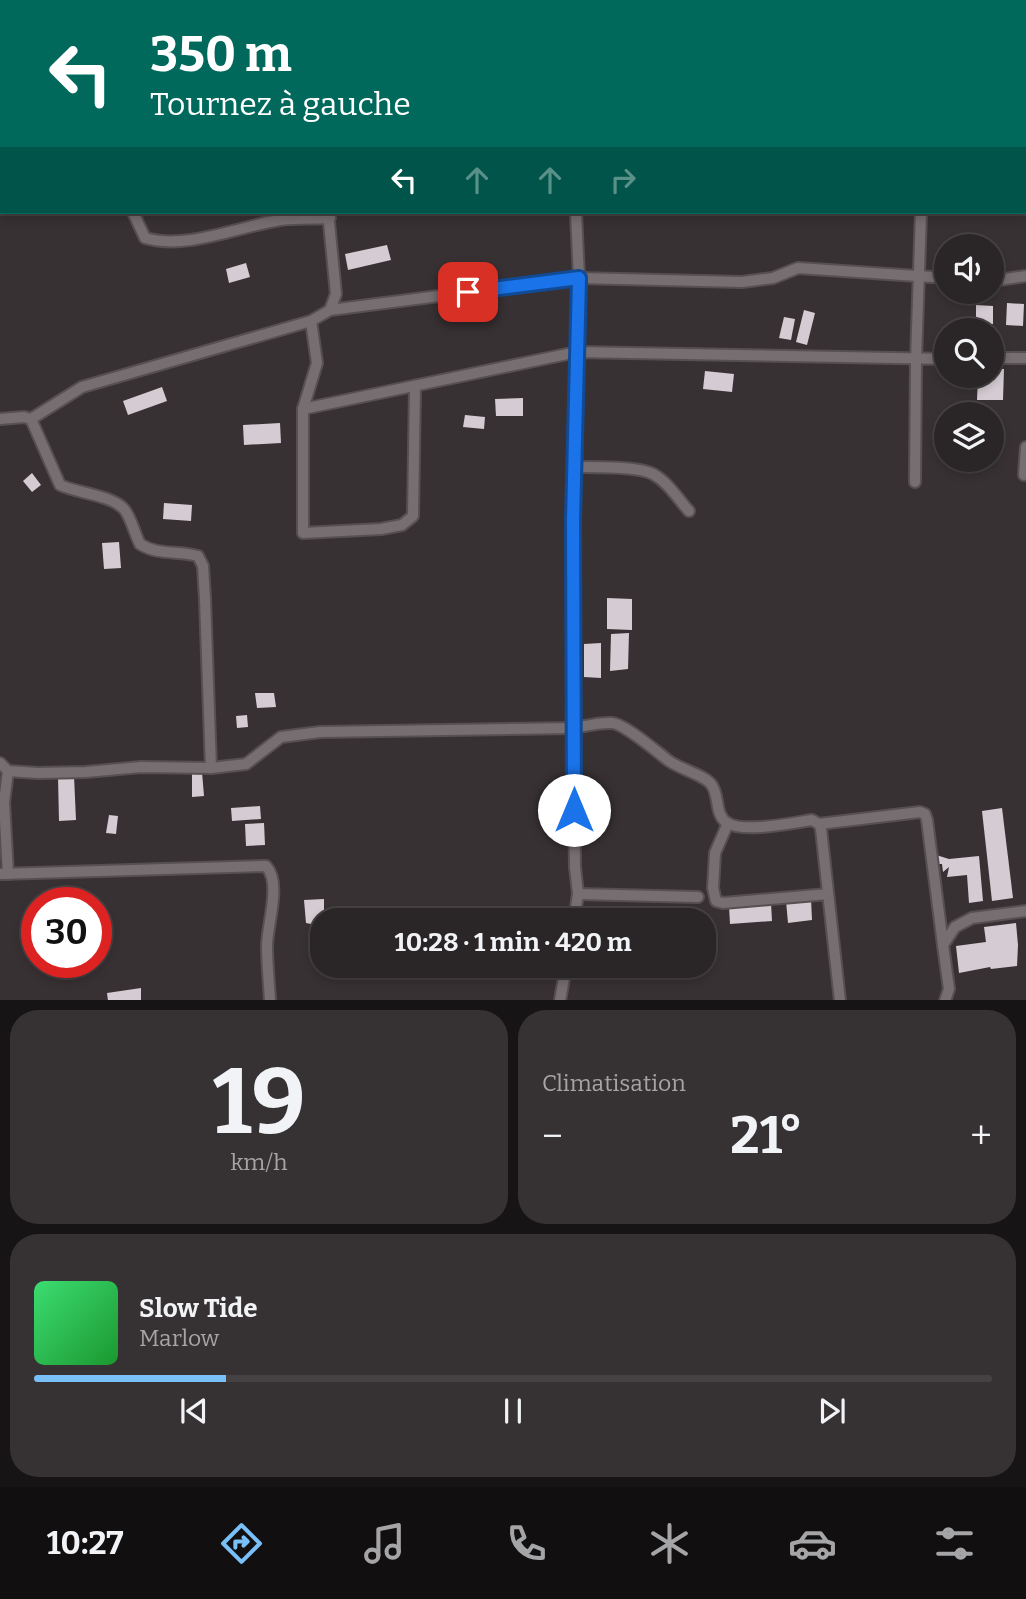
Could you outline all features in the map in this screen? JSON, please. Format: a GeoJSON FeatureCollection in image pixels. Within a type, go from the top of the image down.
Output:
{"type":"FeatureCollection","features":[{"type":"Feature","properties":{"kind":"street"},"geometry":{"type":"LineString","coordinates":[[134,214],[145,238],[158,242],[190,240],[283,220],[329,215],[336,294],[330,310]]}},
{"type":"Feature","properties":{"kind":"street"},"geometry":{"type":"LineString","coordinates":[[576,214],[579,278],[573,520],[575,867],[578,894],[576,908]]}},
{"type":"Feature","properties":{"kind":"street"},"geometry":{"type":"LineString","coordinates":[[915,482],[921,214]]}},
{"type":"Feature","properties":{"kind":"street"},"geometry":{"type":"LineString","coordinates":[[0,419],[31,419],[82,387],[311,321],[330,310],[579,278],[742,282],[773,278],[798,268],[934,277]]}},
{"type":"Feature","properties":{"kind":"street"},"geometry":{"type":"LineString","coordinates":[[1004,279],[1026,276]]}},
{"type":"Feature","properties":{"kind":"street"},"geometry":{"type":"LineString","coordinates":[[311,321],[317,363],[303,409],[303,533],[381,529],[402,525],[413,516],[415,386]]}},
{"type":"Feature","properties":{"kind":"street"},"geometry":{"type":"LineString","coordinates":[[303,409],[577,352],[934,359]]}},
{"type":"Feature","properties":{"kind":"street"},"geometry":{"type":"LineString","coordinates":[[1004,358],[1026,358]]}},
{"type":"Feature","properties":{"kind":"street"},"geometry":{"type":"LineString","coordinates":[[31,419],[60,485],[124,508],[136,537],[145,547],[198,556],[202,566],[205,599],[211,768]]}},
{"type":"Feature","properties":{"kind":"street"},"geometry":{"type":"LineString","coordinates":[[1024,475],[1026,447]]}},
{"type":"Feature","properties":{"kind":"street"},"geometry":{"type":"LineString","coordinates":[[575,467],[615,467],[652,473],[666,484],[689,511]]}},
{"type":"Feature","properties":{"kind":"street"},"geometry":{"type":"LineString","coordinates":[[270,1000],[267,942],[274,896],[271,871],[266,866],[4,874],[4,767],[74,772],[141,767],[211,768],[246,764],[281,737],[320,732],[575,728],[612,723],[620,725],[675,765],[713,785],[719,810],[728,823],[756,828],[812,820],[819,824],[920,812],[925,814],[948,989],[945,1000]]}},
{"type":"Feature","properties":{"kind":"street"},"geometry":{"type":"LineString","coordinates":[[728,823],[715,853],[713,888],[716,901],[723,903],[828,894]]}},
{"type":"Feature","properties":{"kind":"street"},"geometry":{"type":"LineString","coordinates":[[819,824],[840,1000]]}},
{"type":"Feature","properties":{"kind":"street"},"geometry":{"type":"LineString","coordinates":[[578,894],[698,897]]}},
{"type":"Feature","properties":{"kind":"street"},"geometry":{"type":"LineString","coordinates":[[943,945],[955,927],[972,918],[1026,911]]}},
{"type":"Feature","properties":{"kind":"street"},"geometry":{"type":"LineString","coordinates":[[560,1000],[564,978]]}},
{"type":"Feature","properties":{"kind":"building"},"geometry":{"type":"Polygon","coordinates":[[[387,245],[391,260],[348,270],[345,254],[387,245]]]}},
{"type":"Feature","properties":{"kind":"building"},"geometry":{"type":"Polygon","coordinates":[[[246,263],[250,277],[229,283],[226,269],[246,263]]]}},
{"type":"Feature","properties":{"kind":"building"},"geometry":{"type":"Polygon","coordinates":[[[1007,303],[1024,304],[1023,326],[1006,325],[1007,303]]]}},
{"type":"Feature","properties":{"kind":"building"},"geometry":{"type":"Polygon","coordinates":[[[976,305],[993,306],[993,318],[976,318],[976,305]]]}},
{"type":"Feature","properties":{"kind":"building"},"geometry":{"type":"Polygon","coordinates":[[[804,310],[815,313],[807,345],[796,342],[804,310]]]}},
{"type":"Feature","properties":{"kind":"building"},"geometry":{"type":"Polygon","coordinates":[[[784,317],[795,319],[791,340],[779,338],[784,317]]]}},
{"type":"Feature","properties":{"kind":"building"},"geometry":{"type":"Polygon","coordinates":[[[705,371],[734,374],[732,392],[703,389],[705,371]]]}},
{"type":"Feature","properties":{"kind":"building"},"geometry":{"type":"Polygon","coordinates":[[[162,387],[167,401],[128,415],[123,401],[162,387]]]}},
{"type":"Feature","properties":{"kind":"building"},"geometry":{"type":"Polygon","coordinates":[[[978,388],[1003,388],[1003,400],[977,400],[978,388]]]}},
{"type":"Feature","properties":{"kind":"building"},"geometry":{"type":"Polygon","coordinates":[[[523,398],[523,416],[496,416],[495,399],[523,398]]]}},
{"type":"Feature","properties":{"kind":"building"},"geometry":{"type":"Polygon","coordinates":[[[465,415],[485,417],[484,429],[463,427],[465,415]]]}},
{"type":"Feature","properties":{"kind":"building"},"geometry":{"type":"Polygon","coordinates":[[[280,423],[281,443],[244,445],[243,425],[280,423]]]}},
{"type":"Feature","properties":{"kind":"building"},"geometry":{"type":"Polygon","coordinates":[[[32,473],[41,485],[32,492],[23,481],[32,473]]]}},
{"type":"Feature","properties":{"kind":"building"},"geometry":{"type":"Polygon","coordinates":[[[164,503],[192,505],[191,521],[163,519],[164,503]]]}},
{"type":"Feature","properties":{"kind":"building"},"geometry":{"type":"Polygon","coordinates":[[[119,542],[121,568],[104,569],[102,543],[119,542]]]}},
{"type":"Feature","properties":{"kind":"building"},"geometry":{"type":"Polygon","coordinates":[[[607,598],[632,599],[632,630],[607,629],[607,598]]]}},
{"type":"Feature","properties":{"kind":"building"},"geometry":{"type":"Polygon","coordinates":[[[629,633],[628,669],[610,671],[611,634],[629,633]]]}},
{"type":"Feature","properties":{"kind":"building"},"geometry":{"type":"Polygon","coordinates":[[[601,643],[601,678],[584,677],[584,644],[601,643]]]}},
{"type":"Feature","properties":{"kind":"building"},"geometry":{"type":"Polygon","coordinates":[[[255,693],[274,693],[276,707],[257,708],[255,693]]]}},
{"type":"Feature","properties":{"kind":"building"},"geometry":{"type":"Polygon","coordinates":[[[247,715],[248,727],[237,728],[236,716],[247,715]]]}},
{"type":"Feature","properties":{"kind":"building"},"geometry":{"type":"Polygon","coordinates":[[[192,772],[202,772],[204,796],[192,797],[192,772]]]}},
{"type":"Feature","properties":{"kind":"building"},"geometry":{"type":"Polygon","coordinates":[[[74,776],[76,820],[59,821],[58,777],[74,776]]]}},
{"type":"Feature","properties":{"kind":"building"},"geometry":{"type":"Polygon","coordinates":[[[260,806],[261,819],[232,821],[231,808],[260,806]]]}},
{"type":"Feature","properties":{"kind":"building"},"geometry":{"type":"Polygon","coordinates":[[[1002,808],[1013,898],[992,901],[982,811],[1002,808]]]}},
{"type":"Feature","properties":{"kind":"building"},"geometry":{"type":"Polygon","coordinates":[[[109,815],[118,816],[116,834],[106,833],[109,815]]]}},
{"type":"Feature","properties":{"kind":"building"},"geometry":{"type":"Polygon","coordinates":[[[264,823],[265,845],[246,846],[245,824],[264,823]]]}},
{"type":"Feature","properties":{"kind":"building"},"geometry":{"type":"Polygon","coordinates":[[[933,854],[949,859],[979,856],[983,901],[969,903],[967,875],[947,877],[949,867],[943,872],[942,864],[934,864],[933,854]]]}},
{"type":"Feature","properties":{"kind":"building"},"geometry":{"type":"Polygon","coordinates":[[[324,899],[324,908],[310,908],[310,924],[306,923],[304,900],[324,899]]]}},
{"type":"Feature","properties":{"kind":"building"},"geometry":{"type":"Polygon","coordinates":[[[811,899],[812,920],[788,923],[786,901],[811,899]]]}},
{"type":"Feature","properties":{"kind":"building"},"geometry":{"type":"Polygon","coordinates":[[[771,903],[772,921],[730,924],[729,906],[771,903]]]}},
{"type":"Feature","properties":{"kind":"building"},"geometry":{"type":"Polygon","coordinates":[[[1016,923],[1017,966],[990,967],[959,973],[956,946],[986,942],[984,927],[1016,923]]]}},
{"type":"Feature","properties":{"kind":"building"},"geometry":{"type":"Polygon","coordinates":[[[141,988],[141,1000],[108,1000],[107,993],[141,988]]]}},
{"type":"Feature","properties":{"kind":"route"},"geometry":{"type":"LineString","coordinates":[[468,292],[579,278],[573,520],[574,810]]}}]}
